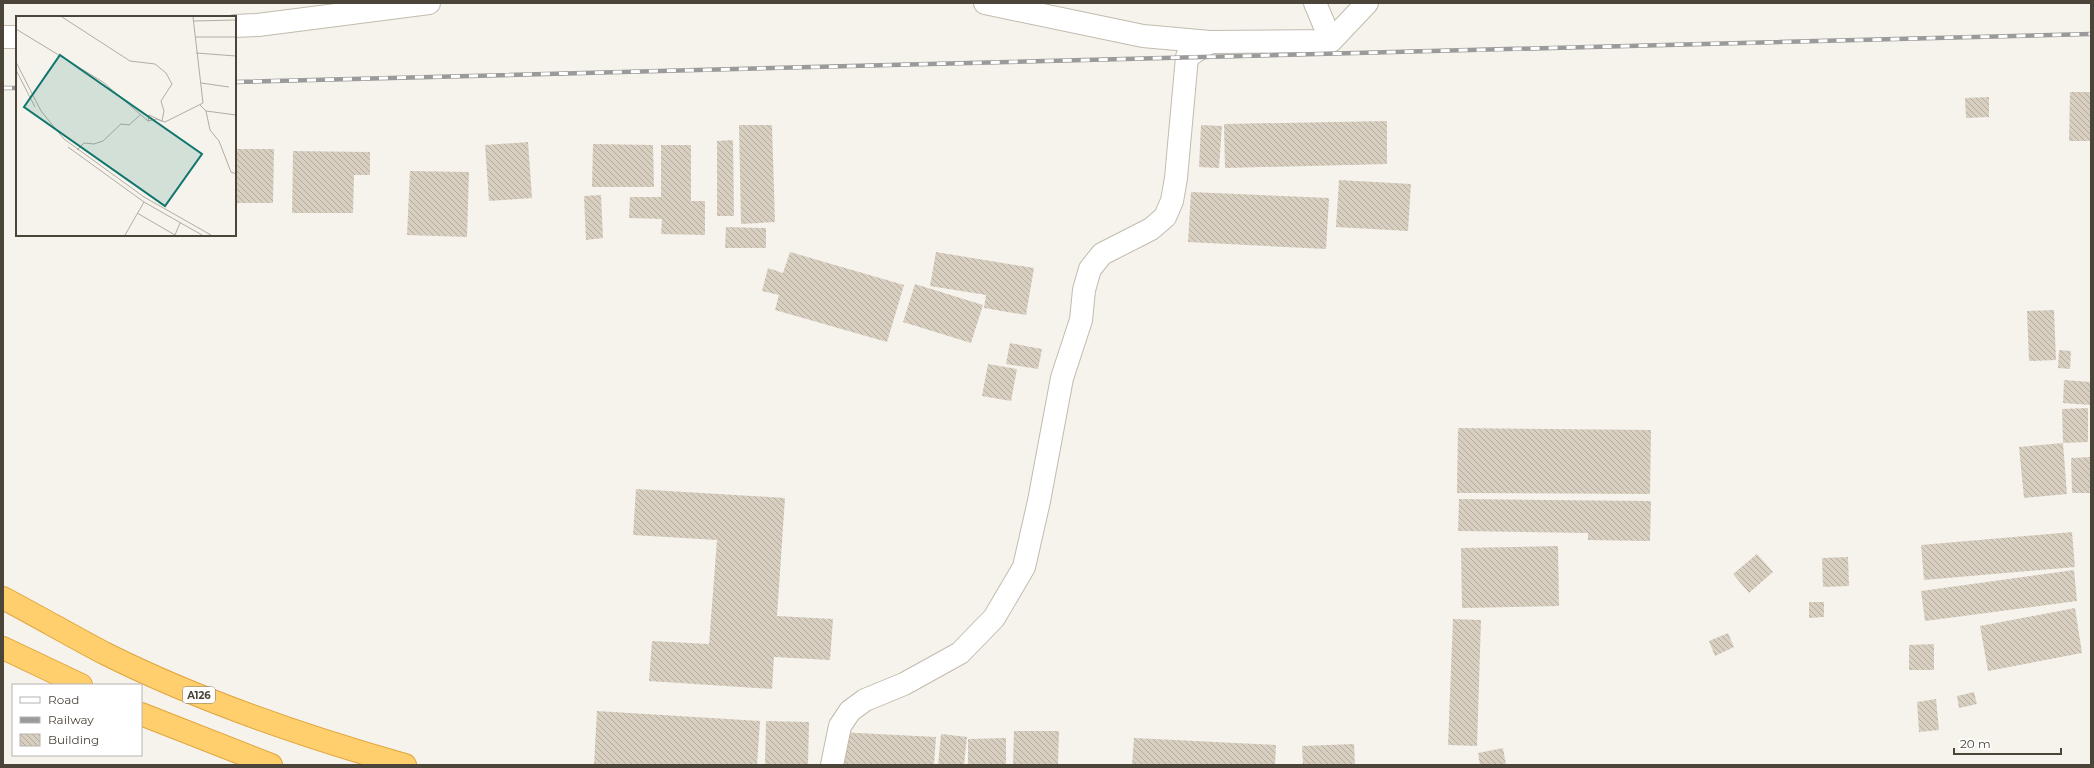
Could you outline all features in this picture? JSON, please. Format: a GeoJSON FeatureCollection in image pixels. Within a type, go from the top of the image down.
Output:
{"type":"FeatureCollection","features":[{"type":"Feature","properties":{"kind":"highway","name":"A126"},"geometry":{"type":"LineString","coordinates":[[3,598],[105,653],[194,693],[292,731],[405,765]]}},
{"type":"Feature","properties":{"kind":"highway"},"geometry":{"type":"LineString","coordinates":[[3,648],[79,684]]}},
{"type":"Feature","properties":{"kind":"highway"},"geometry":{"type":"LineString","coordinates":[[142,714],[271,765]]}},
{"type":"Feature","properties":{"kind":"street"},"geometry":{"type":"LineString","coordinates":[[236,26],[258,25],[429,3]]}},
{"type":"Feature","properties":{"kind":"street"},"geometry":{"type":"LineString","coordinates":[[985,3],[1143,36],[1210,42],[1331,41],[1367,3]]}},
{"type":"Feature","properties":{"kind":"street"},"geometry":{"type":"LineString","coordinates":[[1315,3],[1331,41]]}},
{"type":"Feature","properties":{"kind":"street"},"geometry":{"type":"LineString","coordinates":[[3,37],[16,37]]}},
{"type":"Feature","properties":{"kind":"street"},"geometry":{"type":"LineString","coordinates":[[832,765],[840,726],[850,711],[865,700],[904,684],[960,653],[994,618],[1024,567],[1039,501],[1062,378],[1081,320],[1084,290],[1090,269],[1102,254],[1151,229],[1165,218],[1172,201],[1176,178],[1187,57],[1210,42]]}},
{"type":"Feature","properties":{"kind":"building"},"geometry":{"type":"Polygon","coordinates":[[[2070,92],[2091,92],[2091,141],[2069,141],[2070,92]]]}},
{"type":"Feature","properties":{"kind":"building"},"geometry":{"type":"Polygon","coordinates":[[[1989,97],[1989,117],[1966,118],[1965,98],[1989,97]]]}},
{"type":"Feature","properties":{"kind":"building"},"geometry":{"type":"Polygon","coordinates":[[[1387,121],[1387,164],[1225,168],[1224,124],[1387,121]]]}},
{"type":"Feature","properties":{"kind":"building"},"geometry":{"type":"Polygon","coordinates":[[[739,125],[772,125],[775,222],[741,224],[739,125]]]}},
{"type":"Feature","properties":{"kind":"building"},"geometry":{"type":"Polygon","coordinates":[[[1201,125],[1222,126],[1219,168],[1199,167],[1201,125]]]}},
{"type":"Feature","properties":{"kind":"building"},"geometry":{"type":"Polygon","coordinates":[[[733,140],[734,216],[717,216],[717,141],[733,140]]]}},
{"type":"Feature","properties":{"kind":"building"},"geometry":{"type":"Polygon","coordinates":[[[528,142],[532,198],[489,201],[485,145],[528,142]]]}},
{"type":"Feature","properties":{"kind":"building"},"geometry":{"type":"Polygon","coordinates":[[[593,144],[653,145],[654,187],[592,187],[593,144]]]}},
{"type":"Feature","properties":{"kind":"building"},"geometry":{"type":"Polygon","coordinates":[[[661,145],[691,145],[691,201],[705,201],[705,235],[661,234],[662,219],[629,218],[630,197],[661,197],[661,145]]]}},
{"type":"Feature","properties":{"kind":"building"},"geometry":{"type":"Polygon","coordinates":[[[236,149],[274,149],[273,203],[236,203],[236,149]]]}},
{"type":"Feature","properties":{"kind":"building"},"geometry":{"type":"Polygon","coordinates":[[[293,151],[370,152],[370,175],[354,175],[353,213],[292,213],[293,151]]]}},
{"type":"Feature","properties":{"kind":"building"},"geometry":{"type":"Polygon","coordinates":[[[410,171],[469,172],[467,237],[407,235],[410,171]]]}},
{"type":"Feature","properties":{"kind":"building"},"geometry":{"type":"Polygon","coordinates":[[[1339,180],[1411,184],[1408,231],[1336,227],[1339,180]]]}},
{"type":"Feature","properties":{"kind":"building"},"geometry":{"type":"Polygon","coordinates":[[[1191,192],[1329,198],[1326,249],[1188,242],[1191,192]]]}},
{"type":"Feature","properties":{"kind":"building"},"geometry":{"type":"Polygon","coordinates":[[[601,195],[603,238],[586,240],[584,196],[601,195]]]}},
{"type":"Feature","properties":{"kind":"building"},"geometry":{"type":"Polygon","coordinates":[[[726,227],[766,228],[766,248],[725,248],[726,227]]]}},
{"type":"Feature","properties":{"kind":"building"},"geometry":{"type":"Polygon","coordinates":[[[790,252],[904,285],[887,342],[775,310],[779,295],[762,291],[768,268],[783,273],[790,252]]]}},
{"type":"Feature","properties":{"kind":"building"},"geometry":{"type":"Polygon","coordinates":[[[936,252],[1034,268],[1026,315],[984,308],[986,295],[930,286],[936,252]]]}},
{"type":"Feature","properties":{"kind":"building"},"geometry":{"type":"Polygon","coordinates":[[[915,284],[983,305],[971,343],[903,322],[915,284]]]}},
{"type":"Feature","properties":{"kind":"building"},"geometry":{"type":"Polygon","coordinates":[[[2054,310],[2056,360],[2029,361],[2027,311],[2054,310]]]}},
{"type":"Feature","properties":{"kind":"building"},"geometry":{"type":"Polygon","coordinates":[[[1010,343],[1042,349],[1038,369],[1006,364],[1010,343]]]}},
{"type":"Feature","properties":{"kind":"building"},"geometry":{"type":"Polygon","coordinates":[[[2059,350],[2071,351],[2070,369],[2058,368],[2059,350]]]}},
{"type":"Feature","properties":{"kind":"building"},"geometry":{"type":"Polygon","coordinates":[[[988,364],[1017,369],[1011,401],[982,396],[988,364]]]}},
{"type":"Feature","properties":{"kind":"building"},"geometry":{"type":"Polygon","coordinates":[[[2064,380],[2091,382],[2091,405],[2063,403],[2064,380]]]}},
{"type":"Feature","properties":{"kind":"building"},"geometry":{"type":"Polygon","coordinates":[[[2088,408],[2088,442],[2063,443],[2062,409],[2088,408]]]}},
{"type":"Feature","properties":{"kind":"building"},"geometry":{"type":"Polygon","coordinates":[[[1458,428],[1651,430],[1650,494],[1457,493],[1458,428]]]}},
{"type":"Feature","properties":{"kind":"building"},"geometry":{"type":"Polygon","coordinates":[[[2063,443],[2067,494],[2024,498],[2019,447],[2063,443]]]}},
{"type":"Feature","properties":{"kind":"building"},"geometry":{"type":"Polygon","coordinates":[[[2091,457],[2091,493],[2072,493],[2071,458],[2091,457]]]}},
{"type":"Feature","properties":{"kind":"building"},"geometry":{"type":"Polygon","coordinates":[[[636,489],[785,498],[777,616],[833,619],[830,660],[774,657],[772,689],[649,681],[652,641],[709,644],[717,540],[633,535],[636,489]]]}},
{"type":"Feature","properties":{"kind":"building"},"geometry":{"type":"Polygon","coordinates":[[[1459,499],[1651,501],[1650,541],[1588,540],[1588,533],[1458,531],[1459,499]]]}},
{"type":"Feature","properties":{"kind":"building"},"geometry":{"type":"Polygon","coordinates":[[[2072,532],[2075,567],[1924,580],[1921,545],[2072,532]]]}},
{"type":"Feature","properties":{"kind":"building"},"geometry":{"type":"Polygon","coordinates":[[[1558,546],[1559,606],[1462,608],[1461,548],[1558,546]]]}},
{"type":"Feature","properties":{"kind":"building"},"geometry":{"type":"Polygon","coordinates":[[[1757,554],[1773,572],[1749,593],[1733,574],[1757,554]]]}},
{"type":"Feature","properties":{"kind":"building"},"geometry":{"type":"Polygon","coordinates":[[[1848,557],[1849,586],[1823,587],[1822,558],[1848,557]]]}},
{"type":"Feature","properties":{"kind":"building"},"geometry":{"type":"Polygon","coordinates":[[[2074,570],[2077,601],[1925,621],[1921,591],[2074,570]]]}},
{"type":"Feature","properties":{"kind":"building"},"geometry":{"type":"Polygon","coordinates":[[[1809,602],[1824,602],[1824,617],[1809,618],[1809,602]]]}},
{"type":"Feature","properties":{"kind":"building"},"geometry":{"type":"Polygon","coordinates":[[[2075,608],[2082,653],[1988,671],[1980,626],[2075,608]]]}},
{"type":"Feature","properties":{"kind":"building"},"geometry":{"type":"Polygon","coordinates":[[[1453,619],[1481,620],[1477,746],[1448,745],[1453,619]]]}},
{"type":"Feature","properties":{"kind":"building"},"geometry":{"type":"Polygon","coordinates":[[[1728,633],[1734,647],[1715,656],[1709,641],[1728,633]]]}},
{"type":"Feature","properties":{"kind":"building"},"geometry":{"type":"Polygon","coordinates":[[[1934,644],[1934,670],[1909,670],[1909,645],[1934,644]]]}},
{"type":"Feature","properties":{"kind":"building"},"geometry":{"type":"Polygon","coordinates":[[[1974,692],[1977,704],[1959,708],[1957,696],[1974,692]]]}},
{"type":"Feature","properties":{"kind":"building"},"geometry":{"type":"Polygon","coordinates":[[[1936,699],[1939,730],[1919,732],[1917,702],[1936,699]]]}},
{"type":"Feature","properties":{"kind":"building"},"geometry":{"type":"Polygon","coordinates":[[[597,711],[760,721],[757,765],[594,765],[597,711]]]}},
{"type":"Feature","properties":{"kind":"building"},"geometry":{"type":"Polygon","coordinates":[[[766,721],[809,722],[808,765],[765,765],[766,721]]]}},
{"type":"Feature","properties":{"kind":"building"},"geometry":{"type":"Polygon","coordinates":[[[1014,731],[1059,731],[1058,765],[1013,765],[1014,731]]]}},
{"type":"Feature","properties":{"kind":"building"},"geometry":{"type":"Polygon","coordinates":[[[839,732],[936,737],[934,765],[837,765],[839,732]]]}},
{"type":"Feature","properties":{"kind":"building"},"geometry":{"type":"Polygon","coordinates":[[[941,734],[967,737],[964,765],[938,765],[941,734]]]}},
{"type":"Feature","properties":{"kind":"building"},"geometry":{"type":"Polygon","coordinates":[[[1006,738],[1006,765],[968,765],[968,739],[1006,738]]]}},
{"type":"Feature","properties":{"kind":"building"},"geometry":{"type":"Polygon","coordinates":[[[1134,738],[1276,745],[1275,765],[1132,765],[1134,738]]]}},
{"type":"Feature","properties":{"kind":"building"},"geometry":{"type":"Polygon","coordinates":[[[1354,744],[1355,765],[1303,765],[1302,746],[1354,744]]]}},
{"type":"Feature","properties":{"kind":"building"},"geometry":{"type":"Polygon","coordinates":[[[1503,748],[1506,765],[1480,765],[1478,753],[1503,748]]]}},
{"type":"Feature","properties":{"kind":"railway"},"geometry":{"type":"LineString","coordinates":[[236,82],[2091,34]]}},
{"type":"Feature","properties":{"kind":"railway"},"geometry":{"type":"LineString","coordinates":[[3,88],[16,88]]}}]}
